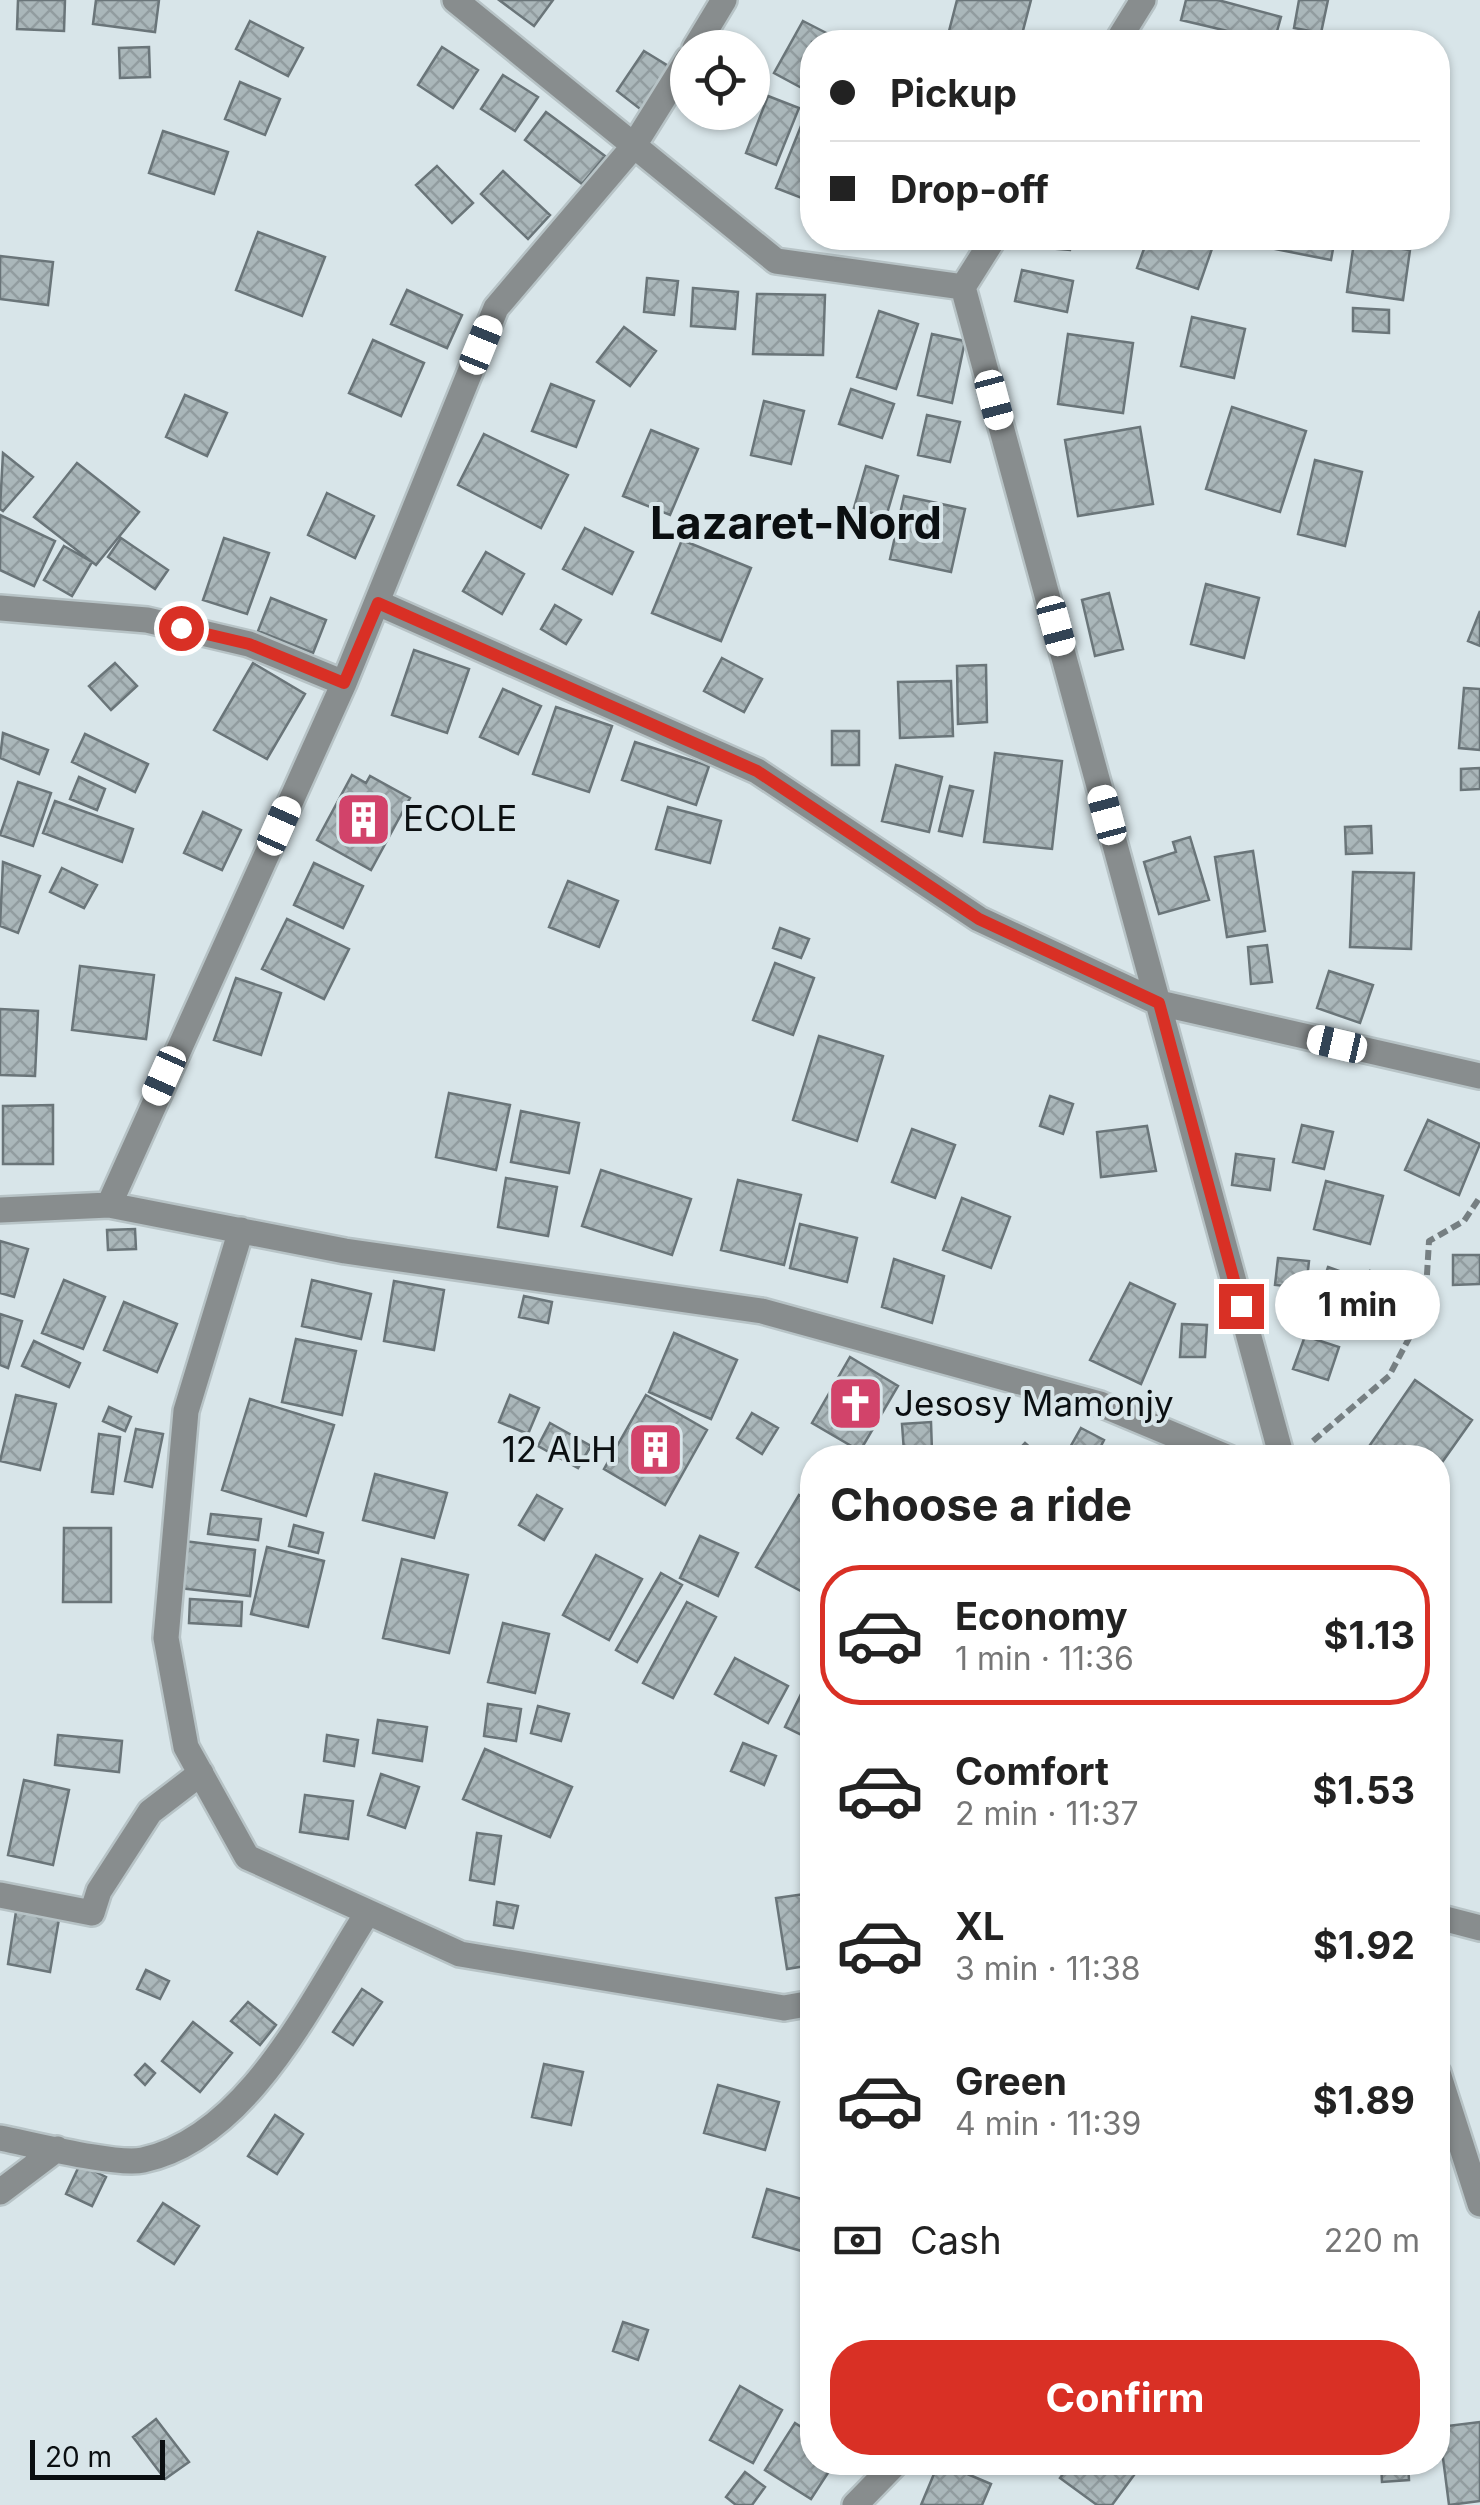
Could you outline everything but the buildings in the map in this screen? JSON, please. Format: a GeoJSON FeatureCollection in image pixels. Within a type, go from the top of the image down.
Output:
{"type":"FeatureCollection","features":[{"type":"Feature","properties":{"kind":"street"},"geometry":{"type":"LineString","coordinates":[[455,0],[776,261],[963,287]]}},
{"type":"Feature","properties":{"kind":"street"},"geometry":{"type":"LineString","coordinates":[[706,30],[724,0]]}},
{"type":"Feature","properties":{"kind":"street"},"geometry":{"type":"LineString","coordinates":[[1124,30],[1143,0]]}},
{"type":"Feature","properties":{"kind":"street"},"geometry":{"type":"LineString","coordinates":[[109,1205],[344,683],[496,308],[633,147],[670,88]]}},
{"type":"Feature","properties":{"kind":"street"},"geometry":{"type":"LineString","coordinates":[[986,250],[963,287],[1278,1445]]}},
{"type":"Feature","properties":{"kind":"street"},"geometry":{"type":"LineString","coordinates":[[378,603],[757,771],[979,919],[1159,1003],[1480,1076]]}},
{"type":"Feature","properties":{"kind":"street"},"geometry":{"type":"LineString","coordinates":[[0,608],[148,620],[249,644],[344,683]]}},
{"type":"Feature","properties":{"kind":"street"},"geometry":{"type":"LineString","coordinates":[[0,1210],[109,1205],[345,1251],[762,1311],[1100,1404],[1199,1445]]}},
{"type":"Feature","properties":{"kind":"street"},"geometry":{"type":"LineString","coordinates":[[241,1230],[186,1411],[166,1638],[186,1747],[247,1856],[460,1954],[784,2008],[800,2005]]}},
{"type":"Feature","properties":{"kind":"street"},"geometry":{"type":"LineString","coordinates":[[0,1896],[92,1913],[99,1891],[150,1812],[201,1773]]}},
{"type":"Feature","properties":{"kind":"street"},"geometry":{"type":"LineString","coordinates":[[0,2138],[140,2162],[193,2142],[256,2087],[368,1912]]}},
{"type":"Feature","properties":{"kind":"street"},"geometry":{"type":"LineString","coordinates":[[1450,1920],[1480,1928]]}},
{"type":"Feature","properties":{"kind":"street"},"geometry":{"type":"LineString","coordinates":[[1450,2110],[1480,2204]]}},
{"type":"Feature","properties":{"kind":"street"},"geometry":{"type":"LineString","coordinates":[[0,2192],[57,2149]]}},
{"type":"Feature","properties":{"kind":"street"},"geometry":{"type":"LineString","coordinates":[[855,2505],[884,2475]]}},
{"type":"Feature","properties":{"kind":"path"},"geometry":{"type":"LineString","coordinates":[[1311,1445],[1390,1376],[1425,1308],[1429,1242],[1464,1221],[1480,1197]]}},
{"type":"Feature","properties":{"kind":"place","name":"ECOLE"},"geometry":{"type":"Point","coordinates":[364,819]}},
{"type":"Feature","properties":{"kind":"place","name":"Jesosy Mamonjy"},"geometry":{"type":"Point","coordinates":[855,1404]}},
{"type":"Feature","properties":{"kind":"place","name":"12 ALH"},"geometry":{"type":"Point","coordinates":[656,1450]}},
{"type":"Feature","properties":{"kind":"district","name":"Lazaret-Nord"},"geometry":{"type":"Point","coordinates":[796,523]}},
{"type":"Feature","properties":{"kind":"route"},"geometry":{"type":"LineString","coordinates":[[181,628],[249,644],[344,683],[378,603],[757,771],[979,919],[1159,1003],[1241,1306]]}}]}
